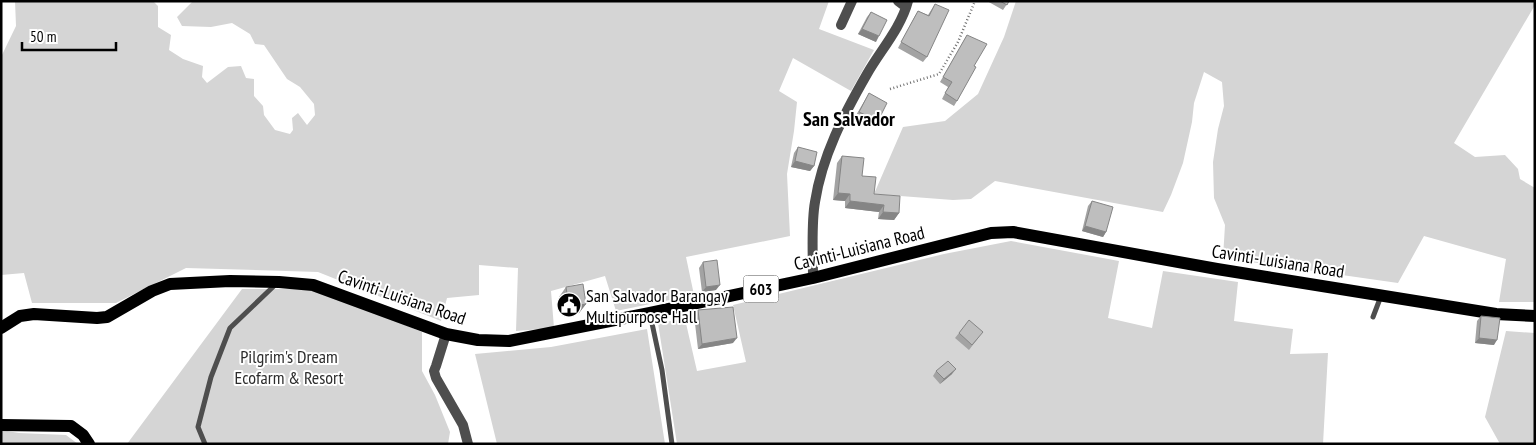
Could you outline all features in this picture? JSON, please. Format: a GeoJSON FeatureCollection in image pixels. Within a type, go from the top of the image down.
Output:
{"type":"FeatureCollection","features":[{"type":"Feature","properties":{"kind":"main road","name":"Cavinti-Luisiana Road"},"geometry":{"type":"LineString","coordinates":[[1,328],[20,316],[34,314],[107,317],[152,291],[170,284],[230,281],[279,282],[313,285],[446,334],[478,340],[509,341],[813,278],[991,233],[1014,232],[1217,270],[1496,314],[1535,316]]}},
{"type":"Feature","properties":{"kind":"main road"},"geometry":{"type":"LineString","coordinates":[[1,425],[70,426],[83,435],[89,444]]}},
{"type":"Feature","properties":{"kind":"street"},"geometry":{"type":"LineString","coordinates":[[842,25],[852,1]]}},
{"type":"Feature","properties":{"kind":"street"},"geometry":{"type":"LineString","coordinates":[[813,278],[815,202],[826,158],[837,128],[885,46],[904,3]]}},
{"type":"Feature","properties":{"kind":"street"},"geometry":{"type":"LineString","coordinates":[[446,334],[434,371],[436,378],[463,425],[468,444]]}},
{"type":"Feature","properties":{"kind":"lane"},"geometry":{"type":"LineString","coordinates":[[205,444],[198,427],[211,377],[230,328],[279,282]]}},
{"type":"Feature","properties":{"kind":"lane"},"geometry":{"type":"LineString","coordinates":[[1373,317],[1382,296]]}},
{"type":"Feature","properties":{"kind":"lane"},"geometry":{"type":"LineString","coordinates":[[650,313],[662,370],[672,444]]}},
{"type":"Feature","properties":{"kind":"path"},"geometry":{"type":"LineString","coordinates":[[890,89],[939,74],[958,42],[975,1]]}},
{"type":"Feature","properties":{"kind":"green space"},"geometry":{"type":"Polygon","coordinates":[[[15,1],[153,1],[158,6],[158,27],[171,35],[169,50],[183,59],[203,66],[202,77],[207,83],[228,67],[241,66],[246,78],[254,79],[254,96],[263,106],[264,115],[275,130],[290,134],[293,130],[292,118],[298,113],[307,125],[315,115],[314,104],[300,87],[287,79],[264,45],[255,44],[250,34],[232,23],[211,27],[182,26],[177,17],[192,2],[829,1],[819,29],[874,50],[851,91],[793,58],[779,91],[797,102],[787,174],[790,236],[686,257],[694,295],[616,311],[605,276],[551,291],[554,328],[516,331],[518,268],[479,265],[479,295],[447,298],[441,321],[318,272],[186,268],[116,303],[32,303],[24,273],[1,275],[1,57],[16,26],[15,1]]]}},
{"type":"Feature","properties":{"kind":"green space"},"geometry":{"type":"Polygon","coordinates":[[[1016,1],[1535,1],[1535,5],[1454,143],[1475,157],[1505,155],[1518,169],[1520,179],[1535,188],[1535,302],[1499,302],[1506,259],[1424,236],[1398,283],[1223,258],[1225,225],[1214,198],[1213,162],[1224,106],[1222,82],[1204,72],[1194,103],[1183,163],[1163,212],[995,181],[971,199],[953,200],[874,194],[903,127],[945,121],[978,94],[1004,37],[1016,1]]]}},
{"type":"Feature","properties":{"kind":"green space"},"geometry":{"type":"Polygon","coordinates":[[[1011,241],[1119,261],[1108,318],[1152,328],[1163,271],[1238,282],[1234,321],[1293,329],[1290,354],[1328,353],[1323,444],[677,444],[658,323],[685,319],[697,371],[746,362],[733,305],[944,254],[1011,241]]]}},
{"type":"Feature","properties":{"kind":"green space","name":"Pilgrim's Dream Ecofarm & Resort"},"geometry":{"type":"Polygon","coordinates":[[[242,289],[318,289],[422,332],[422,371],[435,395],[450,432],[448,444],[127,444],[242,289]]]}},
{"type":"Feature","properties":{"kind":"green space"},"geometry":{"type":"Polygon","coordinates":[[[647,329],[665,444],[497,444],[475,354],[551,347],[647,329]]]}},
{"type":"Feature","properties":{"kind":"green space"},"geometry":{"type":"Polygon","coordinates":[[[1506,331],[1535,333],[1535,444],[1500,444],[1485,417],[1506,331]]]}},
{"type":"Feature","properties":{"kind":"green space"},"geometry":{"type":"Polygon","coordinates":[[[1,430],[19,433],[66,435],[78,444],[1,444],[1,430]]]}},
{"type":"Feature","properties":{"kind":"building"},"geometry":{"type":"Polygon","coordinates":[[[1000,1],[1009,1],[1007,5],[1000,1]]]}},
{"type":"Feature","properties":{"kind":"building"},"geometry":{"type":"Polygon","coordinates":[[[935,4],[949,10],[927,57],[901,42],[918,11],[929,16],[935,4]]]}},
{"type":"Feature","properties":{"kind":"building"},"geometry":{"type":"Polygon","coordinates":[[[871,12],[887,20],[879,36],[862,29],[871,12]]]}},
{"type":"Feature","properties":{"kind":"building"},"geometry":{"type":"Polygon","coordinates":[[[967,35],[987,44],[957,101],[945,93],[952,82],[943,77],[967,35]]]}},
{"type":"Feature","properties":{"kind":"building"},"geometry":{"type":"Polygon","coordinates":[[[869,93],[887,103],[878,121],[859,112],[869,93]]]}},
{"type":"Feature","properties":{"kind":"building"},"geometry":{"type":"Polygon","coordinates":[[[798,147],[817,152],[814,166],[795,161],[798,147]]]}},
{"type":"Feature","properties":{"kind":"building"},"geometry":{"type":"Polygon","coordinates":[[[842,156],[864,158],[862,176],[876,177],[874,194],[900,196],[899,213],[883,212],[884,205],[850,201],[850,194],[838,193],[842,156]]]}},
{"type":"Feature","properties":{"kind":"building"},"geometry":{"type":"Polygon","coordinates":[[[1092,201],[1113,207],[1106,232],[1085,226],[1092,201]]]}},
{"type":"Feature","properties":{"kind":"building"},"geometry":{"type":"Polygon","coordinates":[[[717,260],[720,285],[706,287],[703,262],[717,260]]]}},
{"type":"Feature","properties":{"kind":"building"},"geometry":{"type":"Polygon","coordinates":[[[583,284],[586,304],[569,307],[566,287],[583,284]]]}},
{"type":"Feature","properties":{"kind":"building"},"geometry":{"type":"Polygon","coordinates":[[[733,307],[737,338],[702,344],[698,310],[733,307]]]}},
{"type":"Feature","properties":{"kind":"building"},"geometry":{"type":"Polygon","coordinates":[[[1481,316],[1500,318],[1497,340],[1479,338],[1481,316]]]}},
{"type":"Feature","properties":{"kind":"building"},"geometry":{"type":"Polygon","coordinates":[[[969,320],[983,332],[972,345],[959,333],[969,320]]]}},
{"type":"Feature","properties":{"kind":"building"},"geometry":{"type":"Polygon","coordinates":[[[948,361],[956,369],[944,379],[936,371],[948,361]]]}},
{"type":"Feature","properties":{"kind":"place","name":"San Salvador Barangay Multipurpose Hall"},"geometry":{"type":"Point","coordinates":[569,305]}},
{"type":"Feature","properties":{"kind":"district","name":"San Salvador"},"geometry":{"type":"Point","coordinates":[849,119]}}]}
